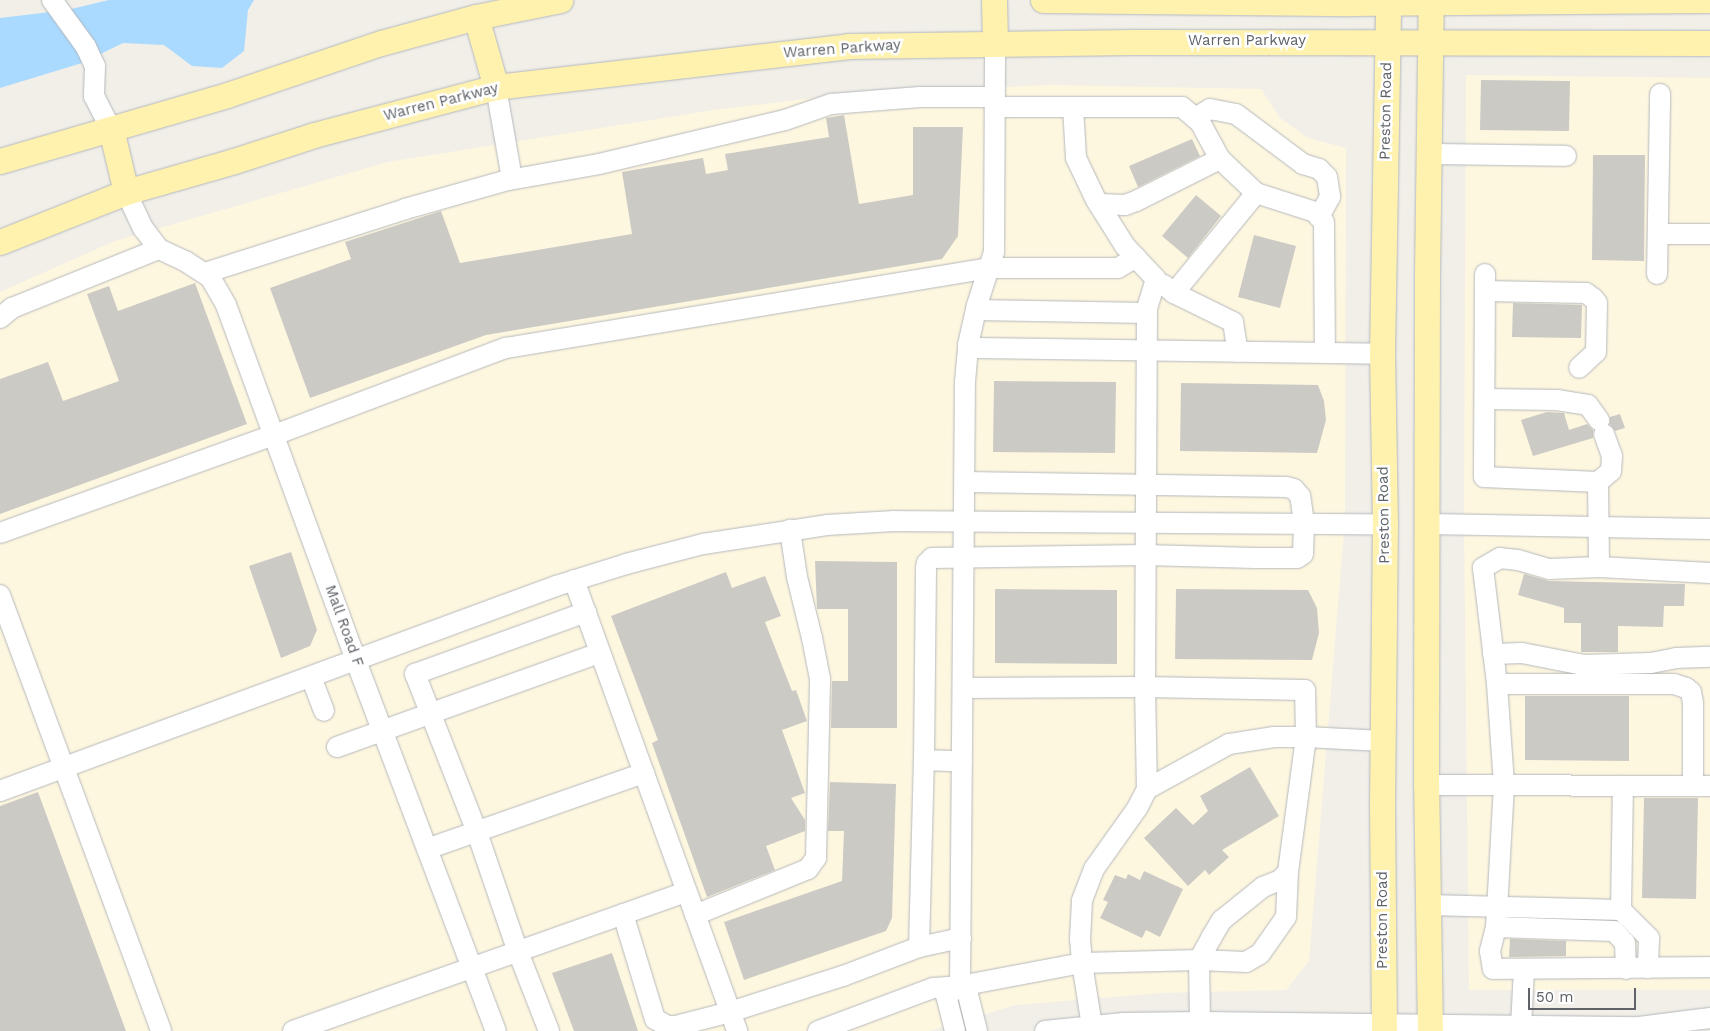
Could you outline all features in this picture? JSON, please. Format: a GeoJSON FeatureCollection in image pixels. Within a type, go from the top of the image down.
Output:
{"type":"FeatureCollection","features":[{"type":"Feature","properties":{"kind":"main road"},"geometry":{"type":"LineString","coordinates":[[0,161],[227,95],[373,46],[475,9],[560,0]]}},
{"type":"Feature","properties":{"kind":"main road"},"geometry":{"type":"LineString","coordinates":[[994,0],[995,42]]}},
{"type":"Feature","properties":{"kind":"main road"},"geometry":{"type":"LineString","coordinates":[[1043,0],[1710,0]]}},
{"type":"Feature","properties":{"kind":"main road","name":"Preston Road"},"geometry":{"type":"LineString","coordinates":[[1384,1028],[1383,742],[1385,524],[1382,354],[1388,1]]}},
{"type":"Feature","properties":{"kind":"main road"},"geometry":{"type":"LineString","coordinates":[[1430,1028],[1426,785],[1428,154],[1431,1]]}},
{"type":"Feature","properties":{"kind":"main road"},"geometry":{"type":"LineString","coordinates":[[475,9],[496,87]]}},
{"type":"Feature","properties":{"kind":"main road","name":"Warren Parkway"},"geometry":{"type":"LineString","coordinates":[[0,242],[126,192],[234,161],[314,135],[496,87],[848,46],[995,42],[1431,41],[1710,43]]}},
{"type":"Feature","properties":{"kind":"main road"},"geometry":{"type":"LineString","coordinates":[[111,129],[126,192]]}},
{"type":"Feature","properties":{"kind":"main road"},"geometry":{"type":"LineString","coordinates":[[1385,524],[1428,524]]}},
{"type":"Feature","properties":{"kind":"street"},"geometry":{"type":"LineString","coordinates":[[55,3],[86,48],[95,66],[94,96],[111,129]]}},
{"type":"Feature","properties":{"kind":"street"},"geometry":{"type":"LineString","coordinates":[[977,1031],[968,994],[960,986],[965,382],[968,345],[976,310],[994,252],[995,42]]}},
{"type":"Feature","properties":{"kind":"street"},"geometry":{"type":"LineString","coordinates":[[496,87],[512,179],[509,180]]}},
{"type":"Feature","properties":{"kind":"street"},"geometry":{"type":"LineString","coordinates":[[1657,274],[1660,94]]}},
{"type":"Feature","properties":{"kind":"street"},"geometry":{"type":"LineString","coordinates":[[205,274],[404,209],[509,180],[599,164],[785,120],[831,104],[920,97],[1073,107],[1182,107],[1200,122],[1220,158],[1256,193],[1315,212],[1324,222],[1325,353]]}},
{"type":"Feature","properties":{"kind":"street"},"geometry":{"type":"LineString","coordinates":[[1073,107],[1076,158],[1099,204],[1125,246],[1156,279],[1174,293],[1233,322],[1238,352]]}},
{"type":"Feature","properties":{"kind":"street"},"geometry":{"type":"LineString","coordinates":[[1195,118],[1210,109],[1236,114],[1303,164],[1319,169],[1327,177],[1330,198],[1319,217]]}},
{"type":"Feature","properties":{"kind":"street"},"geometry":{"type":"LineString","coordinates":[[1428,154],[1566,156]]}},
{"type":"Feature","properties":{"kind":"street"},"geometry":{"type":"LineString","coordinates":[[1099,204],[1124,205],[1136,201],[1220,158]]}},
{"type":"Feature","properties":{"kind":"street"},"geometry":{"type":"LineString","coordinates":[[0,318],[12,308],[159,249],[143,228],[126,192]]}},
{"type":"Feature","properties":{"kind":"street"},"geometry":{"type":"LineString","coordinates":[[1174,293],[1256,193]]}},
{"type":"Feature","properties":{"kind":"street"},"geometry":{"type":"LineString","coordinates":[[1658,234],[1710,234]]}},
{"type":"Feature","properties":{"kind":"street","name":"Mall Road F"},"geometry":{"type":"LineString","coordinates":[[159,249],[185,260],[210,277],[226,306],[356,661],[496,1031]]}},
{"type":"Feature","properties":{"kind":"street"},"geometry":{"type":"LineString","coordinates":[[0,533],[274,435],[506,348],[989,268],[1118,268],[1136,257]]}},
{"type":"Feature","properties":{"kind":"street"},"geometry":{"type":"LineString","coordinates":[[1092,1026],[1080,939],[1082,901],[1094,869],[1138,807],[1147,789],[1145,686],[1147,313],[1156,279]]}},
{"type":"Feature","properties":{"kind":"street"},"geometry":{"type":"LineString","coordinates":[[1485,399],[1558,400],[1588,405],[1602,427],[1612,456],[1611,470],[1598,482],[1484,478],[1485,282],[1586,293],[1593,298],[1597,303],[1596,352],[1579,368]]}},
{"type":"Feature","properties":{"kind":"street"},"geometry":{"type":"LineString","coordinates":[[976,310],[1147,313]]}},
{"type":"Feature","properties":{"kind":"street"},"geometry":{"type":"LineString","coordinates":[[968,345],[977,348],[1382,354]]}},
{"type":"Feature","properties":{"kind":"street"},"geometry":{"type":"LineString","coordinates":[[919,947],[927,563],[936,557],[964,556],[1146,555],[1298,558],[1303,554],[1304,523],[1300,496],[1294,489],[1286,486],[964,482]]}},
{"type":"Feature","properties":{"kind":"street"},"geometry":{"type":"LineString","coordinates":[[1598,482],[1599,567]]}},
{"type":"Feature","properties":{"kind":"street"},"geometry":{"type":"LineString","coordinates":[[0,791],[574,580],[703,544],[827,525],[885,522],[1385,524]]}},
{"type":"Feature","properties":{"kind":"street"},"geometry":{"type":"LineString","coordinates":[[1428,524],[1710,529]]}},
{"type":"Feature","properties":{"kind":"street"},"geometry":{"type":"LineString","coordinates":[[695,915],[808,869],[816,858],[820,679],[797,577],[790,530]]}},
{"type":"Feature","properties":{"kind":"street"},"geometry":{"type":"LineString","coordinates":[[1710,573],[1599,567],[1549,569],[1518,560],[1500,558],[1483,568],[1497,684],[1504,785],[1496,927],[1490,951],[1492,969],[1710,967]]}},
{"type":"Feature","properties":{"kind":"street"},"geometry":{"type":"LineString","coordinates":[[574,580],[737,1031]]}},
{"type":"Feature","properties":{"kind":"street"},"geometry":{"type":"LineString","coordinates":[[0,595],[161,1031]]}},
{"type":"Feature","properties":{"kind":"street"},"geometry":{"type":"LineString","coordinates":[[549,1031],[518,952],[477,832],[432,713],[415,674],[586,612]]}},
{"type":"Feature","properties":{"kind":"street"},"geometry":{"type":"LineString","coordinates":[[337,747],[600,653]]}},
{"type":"Feature","properties":{"kind":"street"},"geometry":{"type":"LineString","coordinates":[[1492,654],[1522,653],[1583,665],[1651,663],[1676,658],[1710,658]]}},
{"type":"Feature","properties":{"kind":"street"},"geometry":{"type":"LineString","coordinates":[[311,677],[324,711]]}},
{"type":"Feature","properties":{"kind":"street"},"geometry":{"type":"LineString","coordinates":[[1426,785],[1701,786],[1693,703],[1691,692],[1686,688],[1674,684],[1497,684]]}},
{"type":"Feature","properties":{"kind":"street"},"geometry":{"type":"LineString","coordinates":[[818,1031],[933,988],[960,986],[1082,963],[1199,960],[1246,962],[1260,954],[1286,917],[1288,872],[1306,737],[1304,690],[1145,686],[963,688]]}},
{"type":"Feature","properties":{"kind":"street"},"geometry":{"type":"LineString","coordinates":[[1147,789],[1229,744],[1274,737],[1383,742]]}},
{"type":"Feature","properties":{"kind":"street"},"geometry":{"type":"LineString","coordinates":[[924,760],[962,761]]}},
{"type":"Feature","properties":{"kind":"street"},"geometry":{"type":"LineString","coordinates":[[427,849],[644,773]]}},
{"type":"Feature","properties":{"kind":"street"},"geometry":{"type":"LineString","coordinates":[[1621,910],[1623,786]]}},
{"type":"Feature","properties":{"kind":"street"},"geometry":{"type":"LineString","coordinates":[[1200,1022],[1199,960],[1222,920],[1263,887],[1280,880],[1288,872]]}},
{"type":"Feature","properties":{"kind":"street"},"geometry":{"type":"LineString","coordinates":[[293,1031],[686,892]]}},
{"type":"Feature","properties":{"kind":"street"},"geometry":{"type":"LineString","coordinates":[[1429,905],[1621,910],[1649,938],[1648,968]]}},
{"type":"Feature","properties":{"kind":"street"},"geometry":{"type":"LineString","coordinates":[[623,914],[655,1019],[660,1024],[676,1026],[730,1012],[844,976],[919,947],[961,938]]}},
{"type":"Feature","properties":{"kind":"street"},"geometry":{"type":"LineString","coordinates":[[1496,927],[1614,931],[1625,943],[1626,969]]}},
{"type":"Feature","properties":{"kind":"street"},"geometry":{"type":"LineString","coordinates":[[1521,1027],[1524,969]]}},
{"type":"Feature","properties":{"kind":"street"},"geometry":{"type":"LineString","coordinates":[[955,1031],[946,996],[960,986]]}},
{"type":"Feature","properties":{"kind":"street"},"geometry":{"type":"LineString","coordinates":[[1045,1031],[1124,1023],[1200,1022],[1384,1028],[1640,1027],[1710,1018]]}},
{"type":"Feature","properties":{"kind":"shaded area"},"geometry":{"type":"Polygon","coordinates":[[[1466,75],[1710,78],[1710,990],[1469,990],[1464,520],[1466,75]]]}},
{"type":"Feature","properties":{"kind":"shaded area"},"geometry":{"type":"Polygon","coordinates":[[[1050,85],[1261,89],[1280,118],[1308,138],[1346,148],[1345,519],[1309,961],[1286,990],[1161,993],[1015,1005],[930,1031],[0,1031],[0,292],[115,241],[388,162],[714,110],[847,94],[1050,85]]]}},
{"type":"Feature","properties":{"kind":"water"},"geometry":{"type":"Polygon","coordinates":[[[109,0],[254,0],[248,10],[244,51],[222,68],[192,66],[164,45],[123,43],[82,63],[0,88],[0,18],[67,10],[109,0]]]}},
{"type":"Feature","properties":{"kind":"building"},"geometry":{"type":"Polygon","coordinates":[[[1481,80],[1570,81],[1569,131],[1480,130],[1481,80]]]}},
{"type":"Feature","properties":{"kind":"building"},"geometry":{"type":"Polygon","coordinates":[[[844,115],[859,204],[913,195],[913,127],[963,127],[958,236],[942,259],[486,335],[310,398],[270,288],[351,259],[345,242],[441,211],[460,263],[632,234],[622,172],[703,158],[706,174],[728,170],[725,154],[829,137],[826,118],[844,115]]]}},
{"type":"Feature","properties":{"kind":"building"},"geometry":{"type":"Polygon","coordinates":[[[1192,139],[1200,156],[1138,187],[1129,166],[1192,139]]]}},
{"type":"Feature","properties":{"kind":"building"},"geometry":{"type":"Polygon","coordinates":[[[1593,155],[1645,155],[1644,261],[1592,260],[1593,155]]]}},
{"type":"Feature","properties":{"kind":"building"},"geometry":{"type":"Polygon","coordinates":[[[1196,195],[1221,216],[1188,258],[1162,236],[1196,195]]]}},
{"type":"Feature","properties":{"kind":"building"},"geometry":{"type":"Polygon","coordinates":[[[1254,235],[1296,246],[1280,308],[1238,297],[1254,235]]]}},
{"type":"Feature","properties":{"kind":"building"},"geometry":{"type":"Polygon","coordinates":[[[195,283],[247,424],[0,514],[0,379],[48,362],[63,401],[119,381],[87,294],[109,286],[118,311],[195,283]]]}},
{"type":"Feature","properties":{"kind":"building"},"geometry":{"type":"Polygon","coordinates":[[[1513,303],[1582,305],[1581,338],[1512,337],[1513,303]]]}},
{"type":"Feature","properties":{"kind":"building"},"geometry":{"type":"Polygon","coordinates":[[[994,381],[1116,382],[1115,453],[993,452],[994,381]]]}},
{"type":"Feature","properties":{"kind":"building"},"geometry":{"type":"Polygon","coordinates":[[[1181,383],[1318,385],[1324,401],[1326,420],[1317,453],[1180,451],[1181,383]]]}},
{"type":"Feature","properties":{"kind":"building"},"geometry":{"type":"Polygon","coordinates":[[[1547,412],[1564,413],[1569,430],[1587,424],[1593,430],[1593,438],[1533,456],[1521,420],[1547,412]]]}},
{"type":"Feature","properties":{"kind":"building"},"geometry":{"type":"Polygon","coordinates":[[[1620,414],[1625,428],[1615,431],[1610,424],[1610,417],[1620,414]]]}},
{"type":"Feature","properties":{"kind":"building"},"geometry":{"type":"Polygon","coordinates":[[[291,552],[317,630],[310,646],[281,658],[249,566],[291,552]]]}},
{"type":"Feature","properties":{"kind":"building"},"geometry":{"type":"Polygon","coordinates":[[[815,561],[897,562],[897,728],[831,728],[832,681],[848,681],[848,609],[817,609],[815,561]]]}},
{"type":"Feature","properties":{"kind":"building"},"geometry":{"type":"Polygon","coordinates":[[[726,572],[732,588],[765,576],[781,616],[765,622],[792,691],[796,690],[807,721],[782,730],[805,793],[791,798],[805,820],[805,831],[766,846],[775,870],[707,897],[652,743],[658,740],[611,616],[726,572]]]}},
{"type":"Feature","properties":{"kind":"building"},"geometry":{"type":"Polygon","coordinates":[[[1524,574],[1549,581],[1685,584],[1684,606],[1664,606],[1663,627],[1618,626],[1618,652],[1581,652],[1581,623],[1564,623],[1564,608],[1518,595],[1524,574]]]}},
{"type":"Feature","properties":{"kind":"building"},"geometry":{"type":"Polygon","coordinates":[[[995,589],[1117,590],[1117,664],[995,663],[995,589]]]}},
{"type":"Feature","properties":{"kind":"building"},"geometry":{"type":"Polygon","coordinates":[[[1176,589],[1308,590],[1317,608],[1319,633],[1312,660],[1175,659],[1176,589]]]}},
{"type":"Feature","properties":{"kind":"building"},"geometry":{"type":"Polygon","coordinates":[[[1525,696],[1629,696],[1629,761],[1525,760],[1525,696]]]}},
{"type":"Feature","properties":{"kind":"building"},"geometry":{"type":"Polygon","coordinates":[[[1250,767],[1279,816],[1222,850],[1229,857],[1209,875],[1205,870],[1188,886],[1144,838],[1176,808],[1193,825],[1208,811],[1200,796],[1250,767]]]}},
{"type":"Feature","properties":{"kind":"building"},"geometry":{"type":"Polygon","coordinates":[[[830,782],[896,784],[892,918],[886,931],[744,980],[724,922],[842,881],[844,831],[828,831],[830,782]]]}},
{"type":"Feature","properties":{"kind":"building"},"geometry":{"type":"Polygon","coordinates":[[[38,792],[126,1031],[0,1031],[0,806],[38,792]]]}},
{"type":"Feature","properties":{"kind":"building"},"geometry":{"type":"Polygon","coordinates":[[[1644,798],[1698,798],[1696,899],[1642,898],[1644,798]]]}},
{"type":"Feature","properties":{"kind":"building"},"geometry":{"type":"Polygon","coordinates":[[[1144,871],[1183,889],[1160,937],[1146,930],[1142,938],[1100,918],[1108,902],[1103,900],[1115,875],[1126,879],[1128,874],[1140,880],[1144,871]]]}},
{"type":"Feature","properties":{"kind":"building"},"geometry":{"type":"Polygon","coordinates":[[[1510,939],[1566,941],[1566,956],[1509,957],[1510,939]]]}},
{"type":"Feature","properties":{"kind":"building"},"geometry":{"type":"Polygon","coordinates":[[[612,953],[638,1031],[574,1031],[552,973],[612,953]]]}}]}
